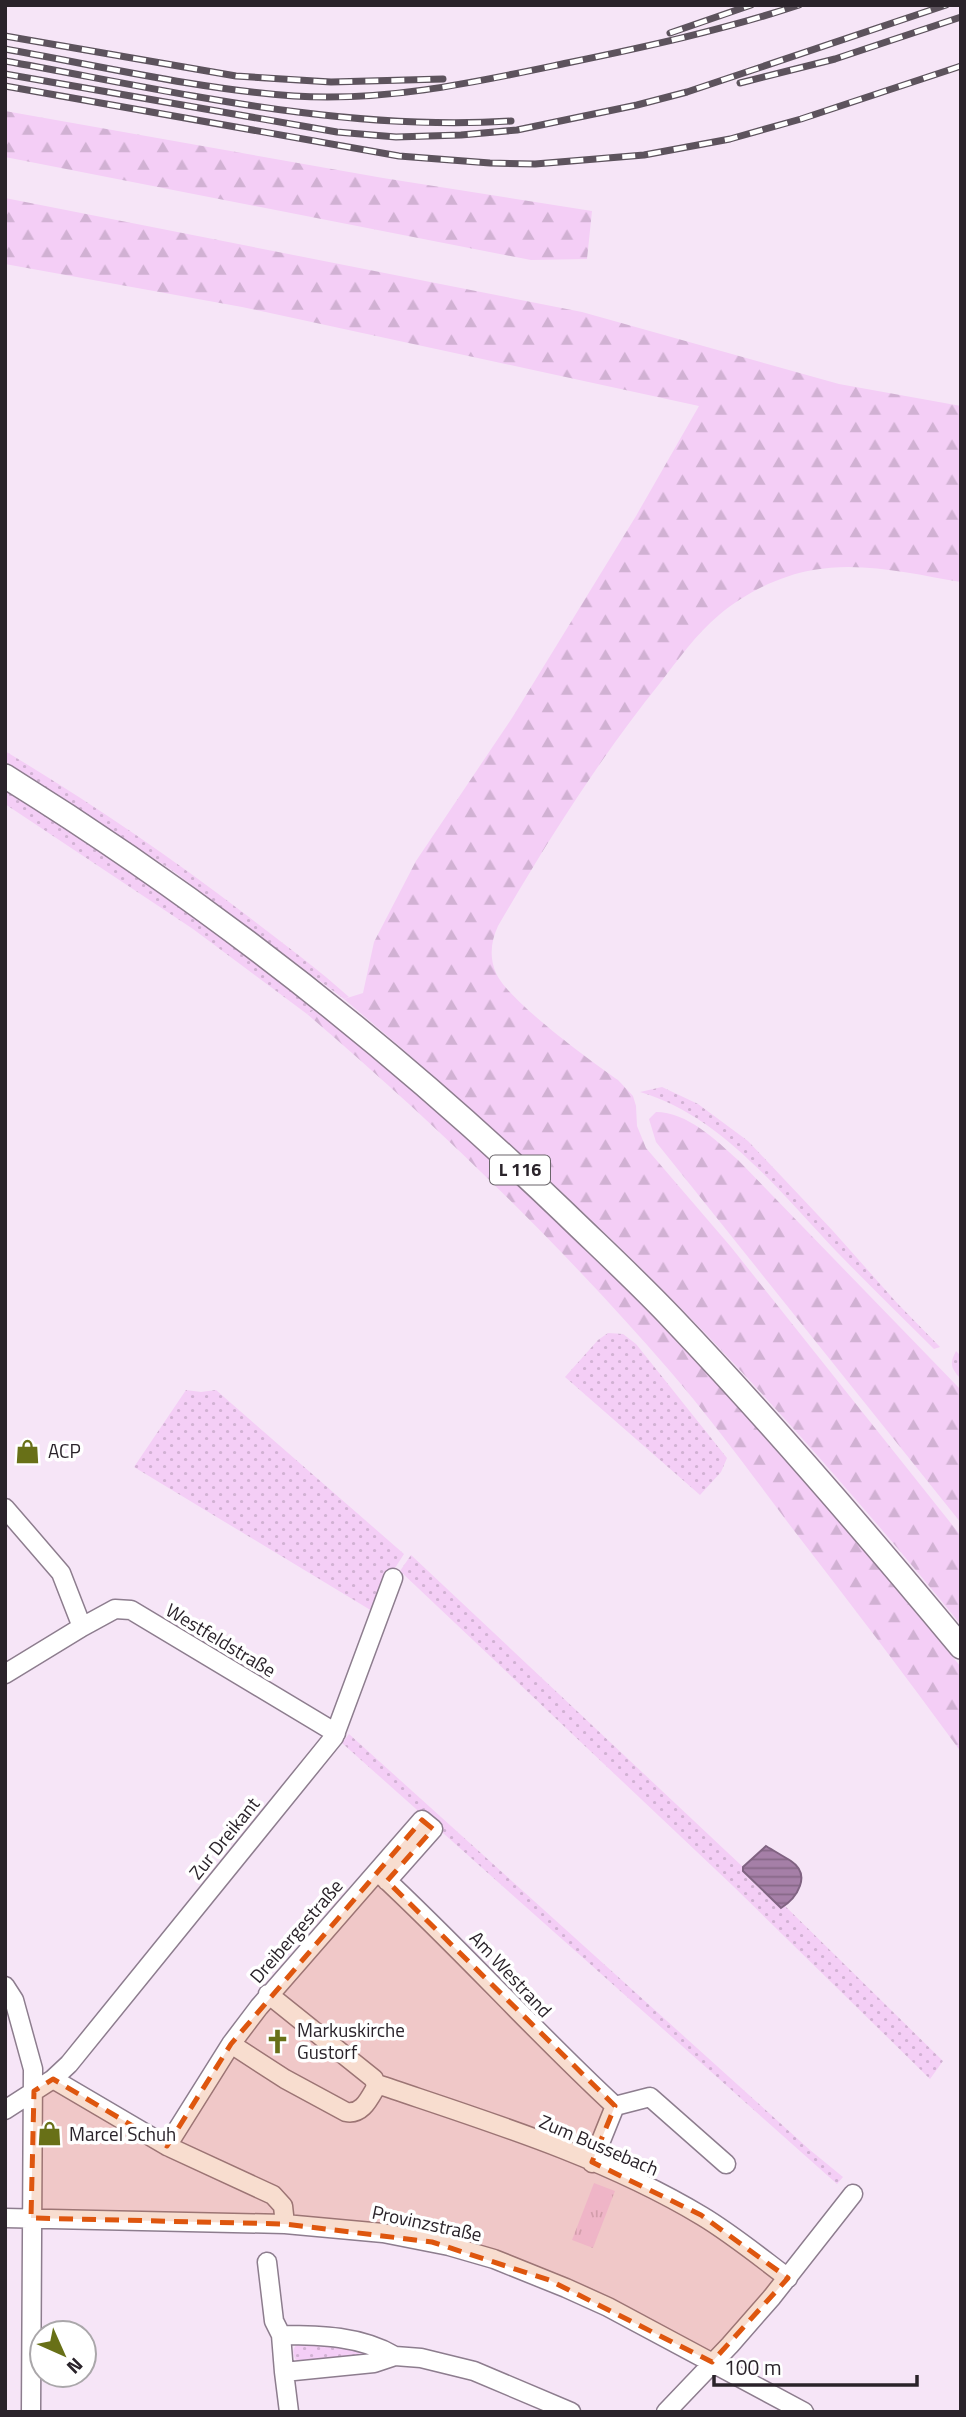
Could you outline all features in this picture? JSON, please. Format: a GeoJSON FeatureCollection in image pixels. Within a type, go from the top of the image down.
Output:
{"type":"FeatureCollection","features":[{"type":"Feature","properties":{"kind":"main road","name":"L 116"},"geometry":{"type":"LineString","coordinates":[[5,776],[132,858],[275,962],[401,1064],[495,1147],[671,1317],[816,1476],[961,1647]]}},
{"type":"Feature","properties":{"kind":"street"},"geometry":{"type":"LineString","coordinates":[[5,1508],[61,1573],[82,1628]]}},
{"type":"Feature","properties":{"kind":"street","name":"Zur Dreikant"},"geometry":{"type":"LineString","coordinates":[[5,2110],[69,2064],[336,1733],[393,1578]]}},
{"type":"Feature","properties":{"kind":"street","name":"Westfeldstraße"},"geometry":{"type":"LineString","coordinates":[[5,1674],[115,1609],[131,1610],[336,1733]]}},
{"type":"Feature","properties":{"kind":"street","name":"Dreibergestraße"},"geometry":{"type":"LineString","coordinates":[[167,2146],[231,2044],[268,1994],[382,1876]]}},
{"type":"Feature","properties":{"kind":"street","name":"Am Westrand"},"geometry":{"type":"LineString","coordinates":[[382,1876],[457,1946],[552,2047],[615,2106]]}},
{"type":"Feature","properties":{"kind":"street"},"geometry":{"type":"LineString","coordinates":[[5,1986],[14,2000],[30,2050],[34,2091],[31,2412]]}},
{"type":"Feature","properties":{"kind":"street"},"geometry":{"type":"LineString","coordinates":[[231,2044],[285,2079],[348,2113],[362,2108],[377,2084],[370,2075],[268,1994]]}},
{"type":"Feature","properties":{"kind":"street"},"geometry":{"type":"LineString","coordinates":[[53,2078],[167,2146],[273,2195],[283,2206],[285,2224]]}},
{"type":"Feature","properties":{"kind":"street","name":"Zum Bussebach"},"geometry":{"type":"LineString","coordinates":[[377,2084],[500,2126],[592,2162],[701,2215],[788,2278]]}},
{"type":"Feature","properties":{"kind":"street"},"geometry":{"type":"LineString","coordinates":[[592,2162],[615,2106],[650,2097],[726,2164]]}},
{"type":"Feature","properties":{"kind":"street"},"geometry":{"type":"LineString","coordinates":[[666,2412],[739,2336],[853,2194]]}},
{"type":"Feature","properties":{"kind":"street","name":"Provinzstraße"},"geometry":{"type":"LineString","coordinates":[[5,2218],[285,2224],[400,2236],[480,2255],[566,2288],[712,2362],[803,2412]]}},
{"type":"Feature","properties":{"kind":"street"},"geometry":{"type":"LineString","coordinates":[[267,2262],[274,2321],[281,2335],[289,2412]]}},
{"type":"Feature","properties":{"kind":"street"},"geometry":{"type":"LineString","coordinates":[[281,2335],[336,2337],[374,2346],[395,2356],[460,2366],[571,2412]]}},
{"type":"Feature","properties":{"kind":"street"},"geometry":{"type":"LineString","coordinates":[[284,2372],[374,2363],[395,2356]]}},
{"type":"Feature","properties":{"kind":"highlighted area"},"geometry":{"type":"Polygon","coordinates":[[[422,1820],[433,1829],[387,1881],[615,2106],[592,2162],[701,2215],[788,2278],[712,2362],[549,2280],[432,2242],[285,2224],[31,2218],[34,2091],[53,2079],[167,2146],[231,2044],[422,1820]]]}},
{"type":"Feature","properties":{"kind":"green space"},"geometry":{"type":"Polygon","coordinates":[[[5,111],[383,178],[592,211],[587,259],[531,260],[5,157],[5,111]]]}},
{"type":"Feature","properties":{"kind":"green space"},"geometry":{"type":"Polygon","coordinates":[[[5,198],[582,312],[839,384],[961,406],[961,582],[869,568],[813,570],[763,586],[719,615],[703,630],[638,712],[574,802],[498,926],[492,943],[492,955],[496,973],[516,999],[551,1030],[618,1080],[633,1096],[637,1126],[646,1148],[731,1247],[961,1536],[961,1625],[812,1449],[654,1281],[502,1137],[344,999],[363,993],[374,942],[416,861],[512,718],[636,516],[699,406],[242,307],[5,264],[5,198]]]}},
{"type":"Feature","properties":{"kind":"green space"},"geometry":{"type":"Polygon","coordinates":[[[5,751],[97,809],[187,871],[298,954],[349,997],[344,999],[173,871],[5,761],[5,751]]]}},
{"type":"Feature","properties":{"kind":"green space"},"geometry":{"type":"Polygon","coordinates":[[[5,789],[163,896],[317,1009],[307,1014],[193,929],[5,804],[5,789]]]}},
{"type":"Feature","properties":{"kind":"green space"},"geometry":{"type":"Polygon","coordinates":[[[317,1009],[470,1141],[616,1279],[706,1372],[836,1518],[961,1667],[961,1752],[730,1446],[669,1370],[584,1276],[495,1185],[307,1014],[317,1009]]]}},
{"type":"Feature","properties":{"kind":"green space"},"geometry":{"type":"Polygon","coordinates":[[[662,1087],[698,1104],[748,1141],[940,1347],[934,1349],[747,1158],[696,1118],[669,1103],[640,1092],[662,1087]]]}},
{"type":"Feature","properties":{"kind":"green space"},"geometry":{"type":"Polygon","coordinates":[[[656,1112],[668,1113],[690,1122],[738,1160],[961,1390],[961,1523],[656,1142],[649,1119],[656,1112]]]}},
{"type":"Feature","properties":{"kind":"green space"},"geometry":{"type":"Polygon","coordinates":[[[608,1333],[623,1334],[636,1344],[727,1458],[721,1472],[700,1495],[565,1377],[598,1340],[608,1333]]]}},
{"type":"Feature","properties":{"kind":"green space"},"geometry":{"type":"Polygon","coordinates":[[[956,1351],[961,1356],[961,1379],[952,1366],[956,1351]]]}},
{"type":"Feature","properties":{"kind":"green space"},"geometry":{"type":"Polygon","coordinates":[[[186,1390],[216,1390],[404,1554],[395,1568],[377,1614],[134,1467],[186,1390]]]}},
{"type":"Feature","properties":{"kind":"green space"},"geometry":{"type":"Polygon","coordinates":[[[411,1555],[743,1867],[745,1875],[780,1908],[785,1906],[943,2061],[930,2079],[733,1886],[400,1571],[411,1555]]]}},
{"type":"Feature","properties":{"kind":"green space"},"geometry":{"type":"Polygon","coordinates":[[[349,1734],[843,2177],[837,2184],[342,1743],[349,1734]]]}},
{"type":"Feature","properties":{"kind":"green space"},"geometry":{"type":"Polygon","coordinates":[[[594,2183],[615,2191],[593,2248],[572,2240],[594,2183]]]}},
{"type":"Feature","properties":{"kind":"green space"},"geometry":{"type":"Polygon","coordinates":[[[302,2341],[386,2353],[299,2363],[293,2351],[302,2341]]]}},
{"type":"Feature","properties":{"kind":"shaded area"},"geometry":{"type":"Polygon","coordinates":[[[766,1846],[791,1861],[801,1873],[797,1892],[781,1908],[743,1871],[743,1867],[766,1846]]]}},
{"type":"Feature","properties":{"kind":"railway"},"geometry":{"type":"LineString","coordinates":[[670,33],[751,5]]}},
{"type":"Feature","properties":{"kind":"railway"},"geometry":{"type":"LineString","coordinates":[[5,49],[258,93],[363,96],[431,89],[596,57],[713,30],[799,5]]}},
{"type":"Feature","properties":{"kind":"railway"},"geometry":{"type":"LineString","coordinates":[[5,74],[337,132],[396,137],[461,135],[517,130],[687,92],[946,5]]}},
{"type":"Feature","properties":{"kind":"railway"},"geometry":{"type":"LineString","coordinates":[[740,83],[835,59],[961,17]]}},
{"type":"Feature","properties":{"kind":"railway"},"geometry":{"type":"LineString","coordinates":[[5,36],[236,76],[331,82],[443,79]]}},
{"type":"Feature","properties":{"kind":"railway"},"geometry":{"type":"LineString","coordinates":[[5,61],[194,96],[320,115],[447,123],[511,121]]}},
{"type":"Feature","properties":{"kind":"railway"},"geometry":{"type":"LineString","coordinates":[[5,86],[399,156],[535,164],[644,155],[730,139],[801,119],[961,66]]}},
{"type":"Feature","properties":{"kind":"place","name":"ACP"},"geometry":{"type":"Point","coordinates":[28,1451]}},
{"type":"Feature","properties":{"kind":"place","name":"Markuskirche Gustorf"},"geometry":{"type":"Point","coordinates":[277,2041]}},
{"type":"Feature","properties":{"kind":"place","name":"Marcel Schuh"},"geometry":{"type":"Point","coordinates":[49,2134]}}]}
